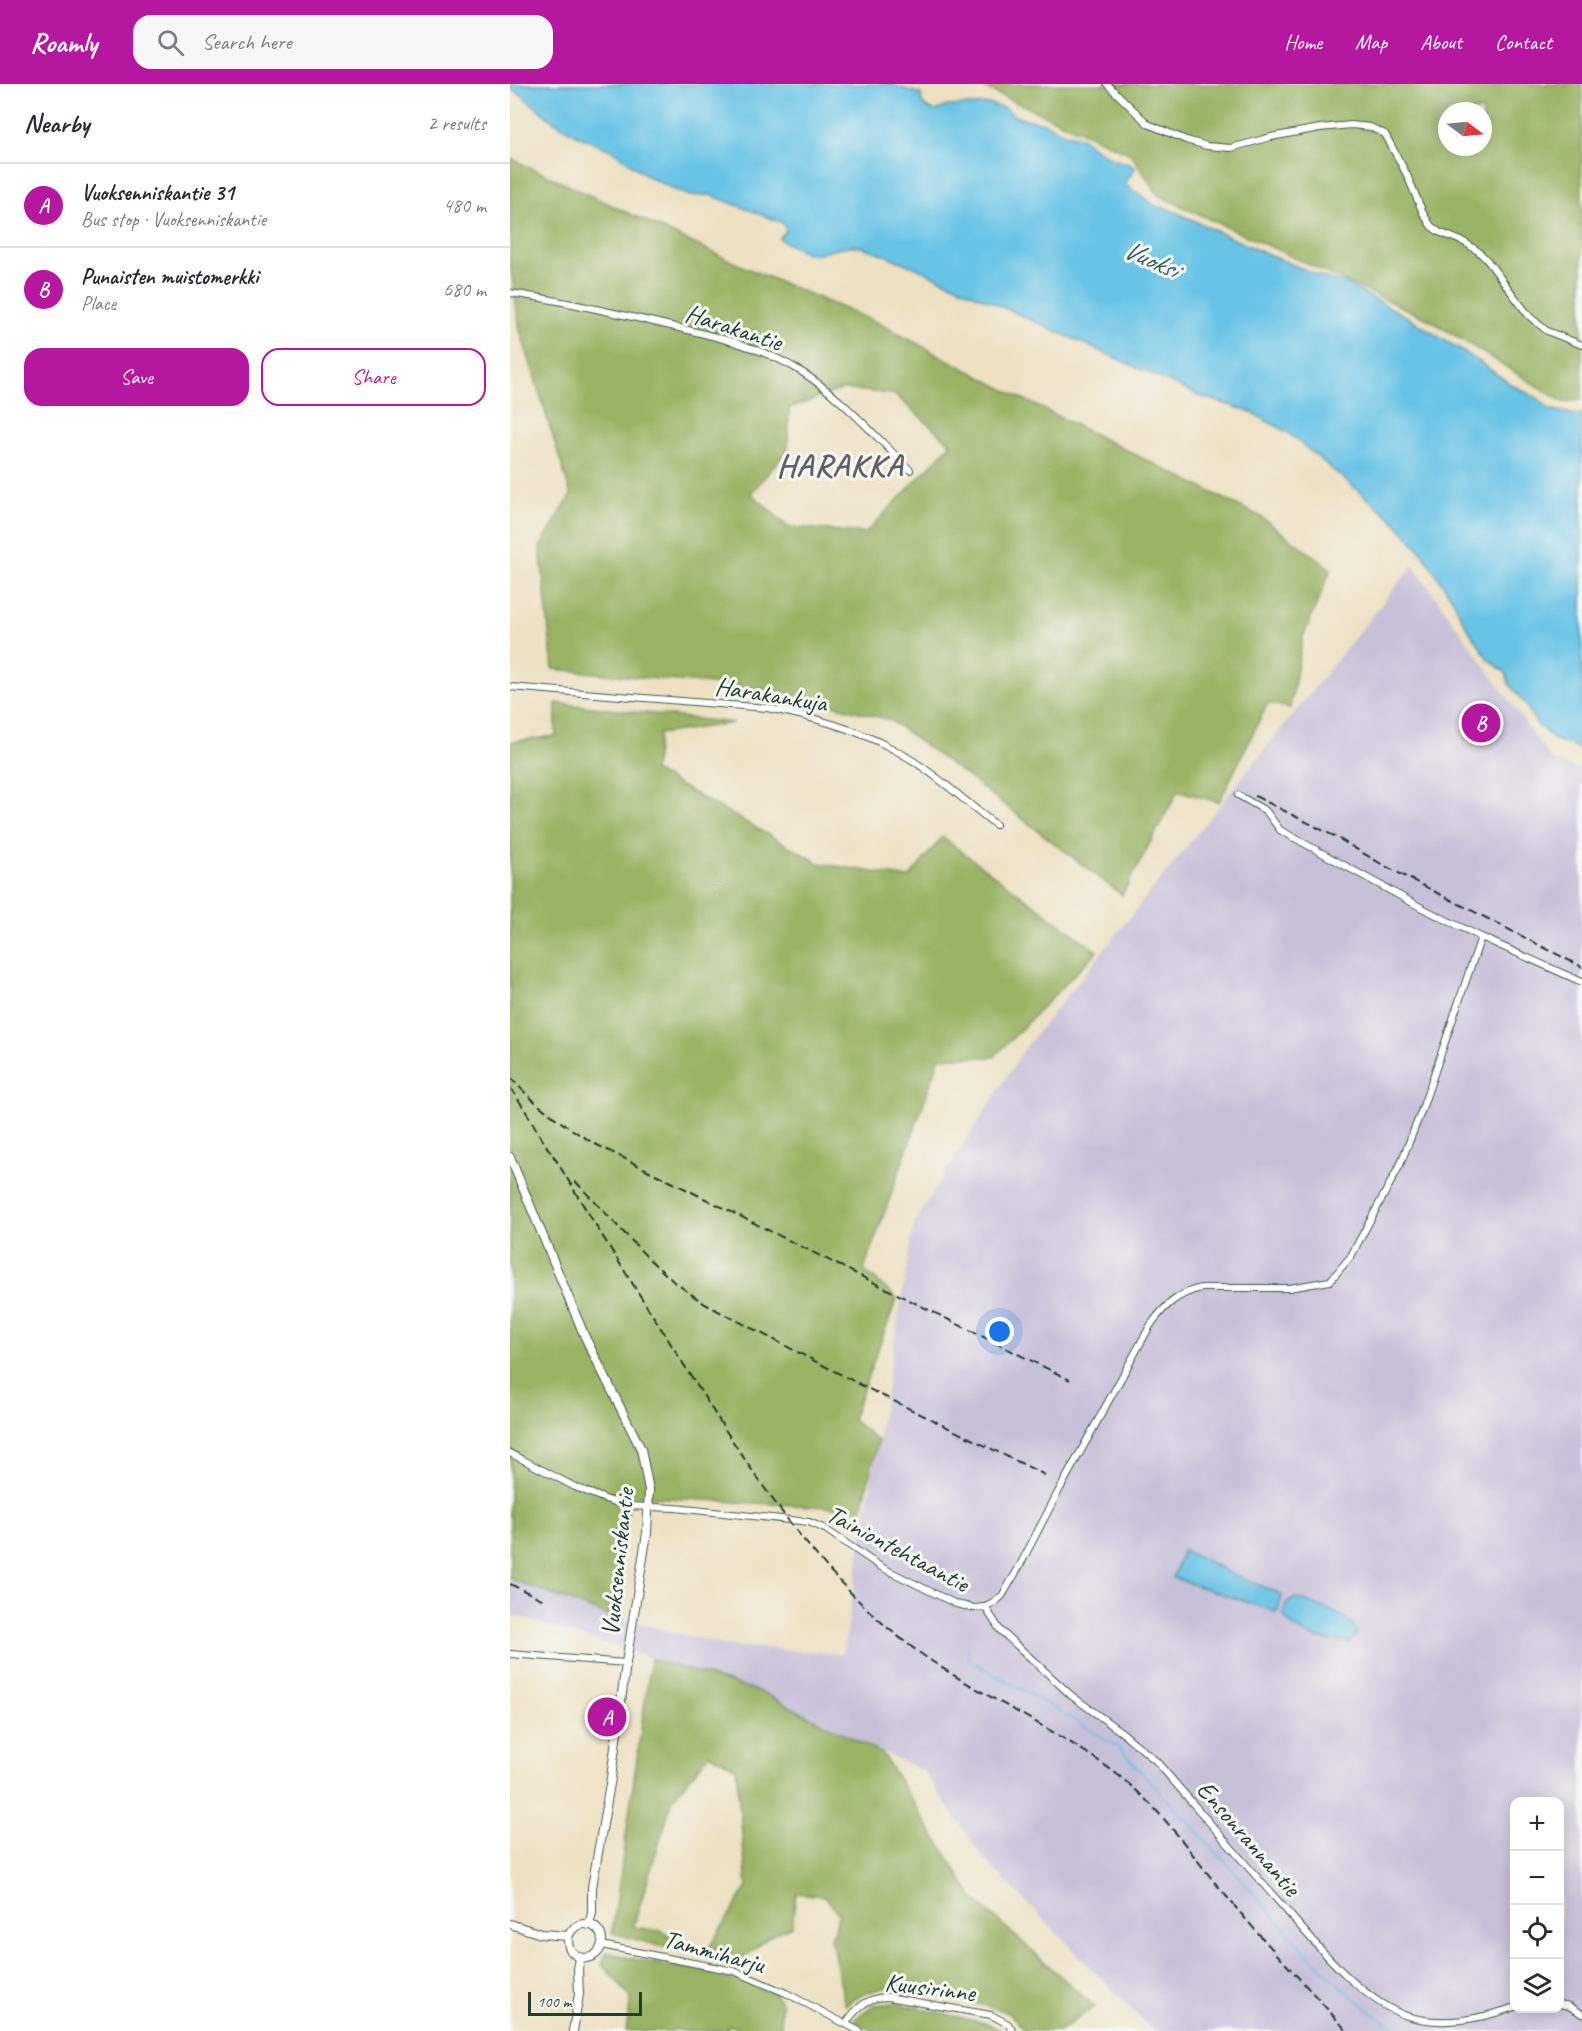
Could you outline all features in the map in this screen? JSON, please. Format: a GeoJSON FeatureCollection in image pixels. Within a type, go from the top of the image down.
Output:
{"type":"FeatureCollection","features":[{"type":"Feature","properties":{"kind":"street"},"geometry":{"type":"LineString","coordinates":[[1107,84],[1149,124],[1185,140],[1207,146],[1231,147],[1320,128],[1351,125],[1370,127],[1385,134],[1431,226],[1478,251],[1529,316],[1547,331],[1582,345]]}},
{"type":"Feature","properties":{"kind":"street","name":"Harakantie"},"geometry":{"type":"LineString","coordinates":[[510,293],[558,300],[683,329],[771,356],[797,369],[833,394],[910,470]]}},
{"type":"Feature","properties":{"kind":"street","name":"Harakankuja"},"geometry":{"type":"LineString","coordinates":[[510,687],[767,708],[807,716],[871,738],[896,751],[920,766],[996,825]]}},
{"type":"Feature","properties":{"kind":"street"},"geometry":{"type":"LineString","coordinates":[[1238,795],[1266,812],[1280,830],[1422,908],[1480,937],[1582,982]]}},
{"type":"Feature","properties":{"kind":"street"},"geometry":{"type":"LineString","coordinates":[[985,1608],[1002,1596],[1018,1569],[1150,1326],[1161,1311],[1187,1291],[1201,1288],[1289,1288],[1330,1281],[1351,1256],[1400,1165],[1421,1113],[1480,937]]}},
{"type":"Feature","properties":{"kind":"street","name":"Vuoksenniskantie"},"geometry":{"type":"LineString","coordinates":[[510,1157],[585,1337],[641,1449],[649,1490],[649,1507],[611,1778],[592,1887],[592,1913],[589,1925]]}},
{"type":"Feature","properties":{"kind":"street","name":"Tainiontehtaantie"},"geometry":{"type":"LineString","coordinates":[[510,1454],[591,1494],[628,1506],[809,1522],[825,1529],[881,1567],[956,1604],[985,1608]]}},
{"type":"Feature","properties":{"kind":"street","name":"Ensonrannantie"},"geometry":{"type":"LineString","coordinates":[[985,1608],[1000,1630],[1072,1696],[1156,1761],[1330,1959],[1372,1997],[1405,2015],[1436,2021],[1486,2017],[1510,2009]]}},
{"type":"Feature","properties":{"kind":"street"},"geometry":{"type":"LineString","coordinates":[[510,1654],[626,1663]]}},
{"type":"Feature","properties":{"kind":"street"},"geometry":{"type":"LineString","coordinates":[[510,1924],[540,1934],[568,1936]]}},
{"type":"Feature","properties":{"kind":"street"},"geometry":{"type":"LineString","coordinates":[[579,1925],[589,1925],[599,1932],[601,1945],[596,1954],[585,1959],[569,1950],[568,1936],[579,1925]]}},
{"type":"Feature","properties":{"kind":"street","name":"Tammiharju"},"geometry":{"type":"LineString","coordinates":[[601,1945],[734,1971],[786,1993],[859,2031]]}},
{"type":"Feature","properties":{"kind":"street"},"geometry":{"type":"LineString","coordinates":[[573,2031],[579,1994],[580,1958]]}},
{"type":"Feature","properties":{"kind":"street","name":"Kuusirinne"},"geometry":{"type":"LineString","coordinates":[[846,2023],[864,2003],[878,1997],[888,1996],[991,2015],[1008,2024],[1013,2031]]}},
{"type":"Feature","properties":{"kind":"street"},"geometry":{"type":"LineString","coordinates":[[1564,2005],[1582,2014]]}},
{"type":"Feature","properties":{"kind":"shaded area"},"geometry":{"type":"Polygon","coordinates":[[[1413,565],[1551,759],[1582,771],[1582,2031],[1153,2031],[984,1859],[924,1772],[761,1692],[510,1614],[510,1579],[610,1616],[723,1645],[843,1654],[914,1223],[1024,1049],[1413,565]]]}},
{"type":"Feature","properties":{"kind":"green space"},"geometry":{"type":"Polygon","coordinates":[[[975,84],[1582,84],[1582,400],[1563,402],[1428,319],[1159,196],[1131,154],[975,84]]]}},
{"type":"Feature","properties":{"kind":"green space"},"geometry":{"type":"Polygon","coordinates":[[[510,158],[744,267],[876,322],[1011,393],[1261,517],[1331,569],[1303,637],[1290,708],[1268,703],[1219,802],[1178,791],[1122,895],[890,720],[775,690],[553,669],[540,547],[571,495],[520,330],[510,264],[510,158]],[[843,389],[789,408],[788,450],[751,493],[788,527],[866,533],[951,444],[894,394],[843,389]]]}},
{"type":"Feature","properties":{"kind":"green space"},"geometry":{"type":"Polygon","coordinates":[[[556,703],[733,723],[659,734],[654,771],[819,863],[909,878],[942,837],[1097,951],[994,1057],[940,1057],[864,1270],[897,1298],[852,1419],[878,1441],[862,1509],[631,1496],[610,1616],[510,1579],[510,742],[556,736],[556,703]]]}},
{"type":"Feature","properties":{"kind":"green space"},"geometry":{"type":"Polygon","coordinates":[[[651,1659],[761,1692],[882,1753],[974,1899],[1095,2007],[1059,2031],[1024,2031],[1011,2015],[996,2009],[891,1988],[878,1989],[845,2005],[831,1939],[839,1914],[824,1896],[796,1893],[792,1926],[770,1936],[743,1959],[708,1949],[747,1887],[736,1768],[710,1754],[673,1798],[633,1927],[662,1931],[681,1942],[663,1947],[612,1933],[651,1659]]]}},
{"type":"Feature","properties":{"kind":"green space"},"geometry":{"type":"Polygon","coordinates":[[[607,1952],[642,1961],[710,1972],[774,1993],[781,2003],[781,2031],[746,2031],[729,2025],[726,2031],[626,2031],[631,1998],[602,1964],[607,1952]]]}},
{"type":"Feature","properties":{"kind":"green space"},"geometry":{"type":"Polygon","coordinates":[[[896,2003],[985,2023],[1002,2031],[872,2031],[854,2020],[873,2005],[896,2003]]]}},
{"type":"Feature","properties":{"kind":"water","name":"Vuoksi"},"geometry":{"type":"Polygon","coordinates":[[[510,84],[890,84],[921,94],[922,103],[927,108],[936,111],[947,106],[990,104],[1004,108],[1017,117],[1044,123],[1064,133],[1083,138],[1112,159],[1130,164],[1135,168],[1125,184],[1154,205],[1167,208],[1322,277],[1345,283],[1409,318],[1480,362],[1512,385],[1537,398],[1550,409],[1576,415],[1582,414],[1582,749],[1553,739],[1536,723],[1526,705],[1509,684],[1506,673],[1488,659],[1421,551],[1391,518],[1287,432],[1251,412],[1200,396],[877,252],[855,246],[818,254],[810,254],[801,250],[779,238],[786,231],[783,223],[710,195],[690,196],[647,176],[613,151],[578,136],[551,120],[519,93],[510,89],[510,84]]]}},
{"type":"Feature","properties":{"kind":"water"},"geometry":{"type":"Polygon","coordinates":[[[1183,1550],[1229,1573],[1276,1592],[1282,1597],[1277,1612],[1173,1578],[1183,1550]]]}},
{"type":"Feature","properties":{"kind":"water"},"geometry":{"type":"Polygon","coordinates":[[[1295,1598],[1326,1609],[1349,1621],[1357,1634],[1350,1642],[1329,1640],[1310,1636],[1295,1628],[1285,1616],[1284,1610],[1287,1604],[1295,1598]]]}},
{"type":"Feature","properties":{"kind":"waterway"},"geometry":{"type":"LineString","coordinates":[[968,1650],[970,1661],[1027,1692],[1118,1747],[1232,1869],[1298,1944],[1337,1983],[1377,2017],[1405,2031]]}},
{"type":"Feature","properties":{"kind":"railway"},"geometry":{"type":"LineString","coordinates":[[1255,796],[1336,837],[1383,865],[1582,967]]}},
{"type":"Feature","properties":{"kind":"railway"},"geometry":{"type":"LineString","coordinates":[[510,1077],[550,1114],[595,1144],[1070,1380]]}},
{"type":"Feature","properties":{"kind":"railway"},"geometry":{"type":"LineString","coordinates":[[510,1088],[557,1161]]}},
{"type":"Feature","properties":{"kind":"railway"},"geometry":{"type":"LineString","coordinates":[[553,1155],[739,1451],[781,1510],[826,1566],[895,1634],[931,1661],[1058,1735],[1102,1763],[1139,1793],[1166,1821],[1256,1931],[1347,2031]]}},
{"type":"Feature","properties":{"kind":"railway"},"geometry":{"type":"LineString","coordinates":[[575,1181],[648,1258],[674,1282],[705,1304],[863,1386],[1045,1475]]}},
{"type":"Feature","properties":{"kind":"railway"},"geometry":{"type":"LineString","coordinates":[[510,1584],[544,1600]]}},
{"type":"Feature","properties":{"kind":"place","name":"Punaisten muistomerkki"},"geometry":{"type":"Point","coordinates":[1481,723]}},
{"type":"Feature","properties":{"kind":"place","name":"Vuoksenniskantie 31"},"geometry":{"type":"Point","coordinates":[607,1717]}},
{"type":"Feature","properties":{"kind":"district","name":"HARAKKA"},"geometry":{"type":"Point","coordinates":[840,465]}}]}
